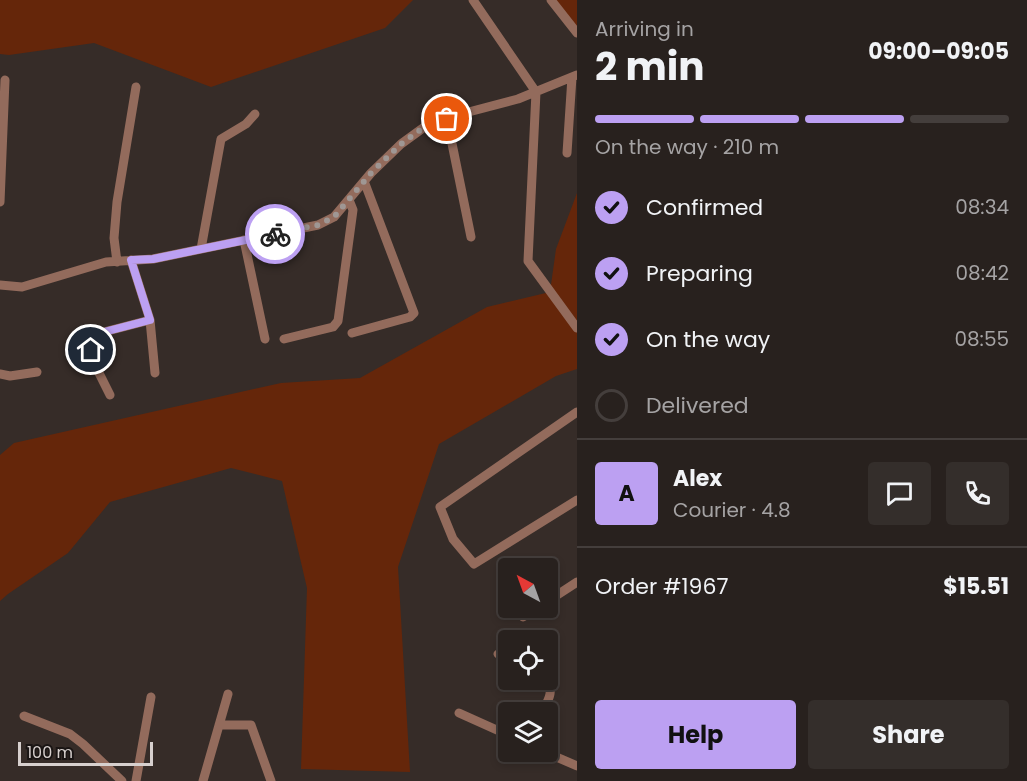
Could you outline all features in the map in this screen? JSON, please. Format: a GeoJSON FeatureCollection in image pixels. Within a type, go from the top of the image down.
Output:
{"type":"FeatureCollection","features":[{"type":"Feature","properties":{"kind":"street"},"geometry":{"type":"LineString","coordinates":[[472,0],[536,92],[528,261],[577,328]]}},
{"type":"Feature","properties":{"kind":"street"},"geometry":{"type":"LineString","coordinates":[[552,0],[577,33]]}},
{"type":"Feature","properties":{"kind":"street"},"geometry":{"type":"LineString","coordinates":[[0,285],[22,287],[106,262],[153,259],[318,225],[334,217],[364,181],[401,144],[423,128],[461,114],[518,99],[574,76],[567,153]]}},
{"type":"Feature","properties":{"kind":"street"},"geometry":{"type":"LineString","coordinates":[[0,202],[5,80]]}},
{"type":"Feature","properties":{"kind":"street"},"geometry":{"type":"LineString","coordinates":[[117,262],[114,238],[117,202],[136,87]]}},
{"type":"Feature","properties":{"kind":"street"},"geometry":{"type":"LineString","coordinates":[[201,249],[221,139],[246,124],[255,114]]}},
{"type":"Feature","properties":{"kind":"street"},"geometry":{"type":"LineString","coordinates":[[447,119],[471,237]]}},
{"type":"Feature","properties":{"kind":"street"},"geometry":{"type":"LineString","coordinates":[[352,333],[410,317],[414,313],[364,181]]}},
{"type":"Feature","properties":{"kind":"street"},"geometry":{"type":"LineString","coordinates":[[284,339],[333,327],[338,321],[353,210],[350,200]]}},
{"type":"Feature","properties":{"kind":"street"},"geometry":{"type":"LineString","coordinates":[[244,240],[265,339]]}},
{"type":"Feature","properties":{"kind":"street"},"geometry":{"type":"LineString","coordinates":[[131,260],[150,320],[155,373]]}},
{"type":"Feature","properties":{"kind":"street"},"geometry":{"type":"LineString","coordinates":[[110,395],[93,361],[91,350],[94,339],[100,333],[150,320]]}},
{"type":"Feature","properties":{"kind":"street"},"geometry":{"type":"LineString","coordinates":[[0,374],[37,372]]}},
{"type":"Feature","properties":{"kind":"street"},"geometry":{"type":"LineString","coordinates":[[577,412],[440,507],[453,539],[474,564],[577,500]]}},
{"type":"Feature","properties":{"kind":"street"},"geometry":{"type":"LineString","coordinates":[[558,594],[577,582]]}},
{"type":"Feature","properties":{"kind":"street"},"geometry":{"type":"LineString","coordinates":[[203,781],[228,694]]}},
{"type":"Feature","properties":{"kind":"street"},"geometry":{"type":"LineString","coordinates":[[136,781],[152,697]]}},
{"type":"Feature","properties":{"kind":"street"},"geometry":{"type":"LineString","coordinates":[[459,713],[498,731]]}},
{"type":"Feature","properties":{"kind":"street"},"geometry":{"type":"LineString","coordinates":[[24,716],[70,734],[122,781]]}},
{"type":"Feature","properties":{"kind":"street"},"geometry":{"type":"LineString","coordinates":[[219,725],[251,725],[271,781]]}},
{"type":"Feature","properties":{"kind":"street"},"geometry":{"type":"LineString","coordinates":[[558,758],[577,766]]}},
{"type":"Feature","properties":{"kind":"shaded area"},"geometry":{"type":"Polygon","coordinates":[[[0,0],[413,0],[385,28],[211,87],[94,43],[9,55],[0,54],[0,0]]]}},
{"type":"Feature","properties":{"kind":"shaded area"},"geometry":{"type":"Polygon","coordinates":[[[554,0],[577,0],[577,37],[554,0]]]}},
{"type":"Feature","properties":{"kind":"shaded area"},"geometry":{"type":"Polygon","coordinates":[[[577,193],[577,369],[556,376],[439,444],[398,567],[410,772],[301,769],[307,588],[282,481],[231,468],[110,502],[68,553],[0,601],[0,455],[14,443],[281,383],[360,378],[487,307],[550,292],[556,249],[577,193]]]}},
{"type":"Feature","properties":{"kind":"way so far"},"geometry":{"type":"LineString","coordinates":[[275,234],[318,225],[334,217],[371,173],[401,144],[423,128],[447,119]]}},
{"type":"Feature","properties":{"kind":"route"},"geometry":{"type":"LineString","coordinates":[[91,350],[94,339],[100,333],[150,320],[131,260],[153,259],[275,234]]}}]}
